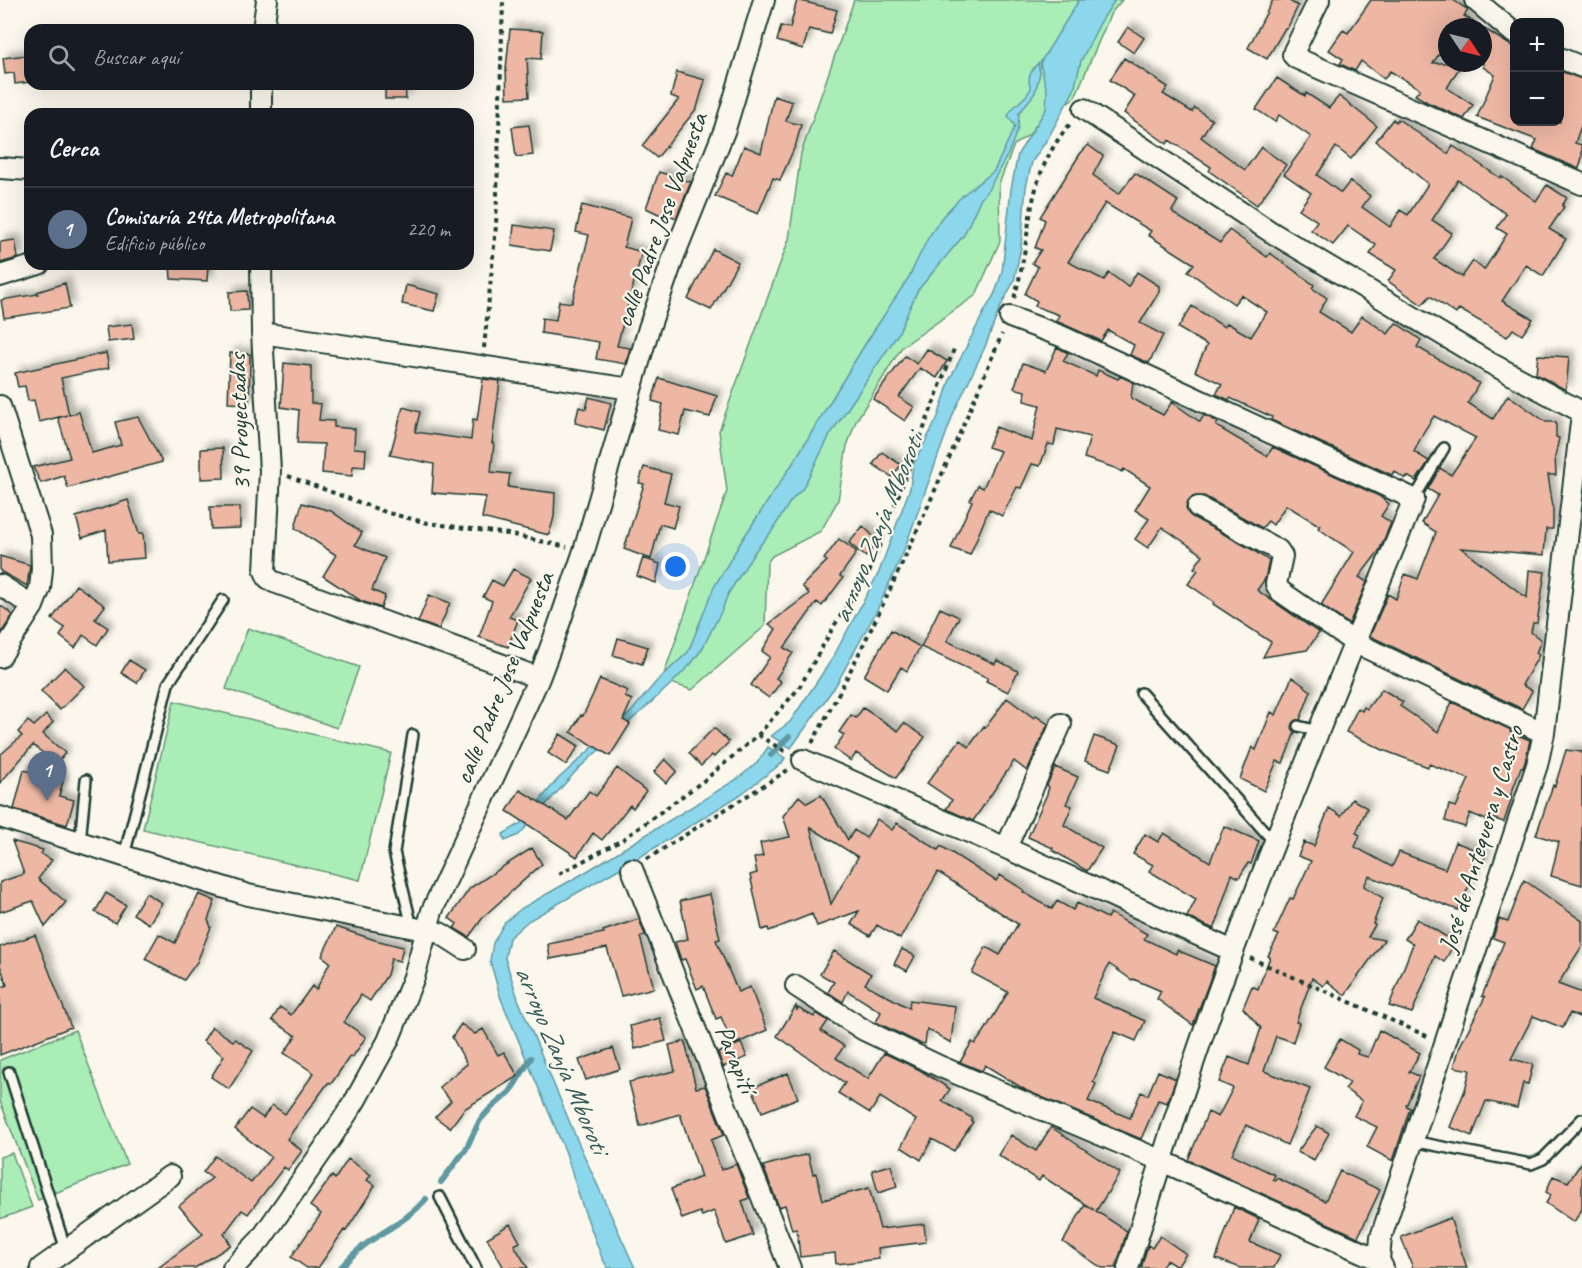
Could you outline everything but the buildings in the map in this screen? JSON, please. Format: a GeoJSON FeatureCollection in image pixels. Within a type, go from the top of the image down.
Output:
{"type":"FeatureCollection","features":[{"type":"Feature","properties":{"kind":"street"},"geometry":{"type":"LineString","coordinates":[[264,24],[267,0]]}},
{"type":"Feature","properties":{"kind":"street","name":"calle Padre Jose Valpuesta"},"geometry":{"type":"LineString","coordinates":[[233,1268],[261,1239],[356,1101],[388,1041],[414,977],[419,931],[432,911],[539,678],[584,551],[649,328],[675,253],[725,129],[764,0]]}},
{"type":"Feature","properties":{"kind":"street"},"geometry":{"type":"LineString","coordinates":[[1319,0],[1294,51],[1296,58],[1582,184]]}},
{"type":"Feature","properties":{"kind":"street"},"geometry":{"type":"LineString","coordinates":[[1475,0],[1510,29]]}},
{"type":"Feature","properties":{"kind":"street"},"geometry":{"type":"LineString","coordinates":[[1564,60],[1582,67]]}},
{"type":"Feature","properties":{"kind":"street"},"geometry":{"type":"LineString","coordinates":[[261,90],[261,108]]}},
{"type":"Feature","properties":{"kind":"street"},"geometry":{"type":"LineString","coordinates":[[1084,109],[1270,232],[1490,363],[1582,413]]}},
{"type":"Feature","properties":{"kind":"street"},"geometry":{"type":"LineString","coordinates":[[0,168],[24,170]]}},
{"type":"Feature","properties":{"kind":"street"},"geometry":{"type":"LineString","coordinates":[[0,276],[24,269]]}},
{"type":"Feature","properties":{"kind":"street","name":"39 Proyectadas"},"geometry":{"type":"LineString","coordinates":[[261,270],[262,333],[270,471],[265,571],[268,578],[539,678]]}},
{"type":"Feature","properties":{"kind":"street"},"geometry":{"type":"LineString","coordinates":[[1010,317],[1061,336],[1414,499],[1318,731],[1233,951],[1128,1268]]}},
{"type":"Feature","properties":{"kind":"street"},"geometry":{"type":"LineString","coordinates":[[262,333],[631,389]]}},
{"type":"Feature","properties":{"kind":"street"},"geometry":{"type":"LineString","coordinates":[[0,406],[41,535],[40,588],[33,606],[0,657]]}},
{"type":"Feature","properties":{"kind":"street","name":"José de Antequera y Castro"},"geometry":{"type":"LineString","coordinates":[[1381,1264],[1381,1237],[1537,765],[1545,733],[1582,413]]}},
{"type":"Feature","properties":{"kind":"street"},"geometry":{"type":"LineString","coordinates":[[1198,507],[1278,550],[1282,556],[1276,584],[1280,591],[1354,642],[1545,733]]}},
{"type":"Feature","properties":{"kind":"street"},"geometry":{"type":"LineString","coordinates":[[0,585],[33,606]]}},
{"type":"Feature","properties":{"kind":"street"},"geometry":{"type":"LineString","coordinates":[[1006,848],[1061,724]]}},
{"type":"Feature","properties":{"kind":"street"},"geometry":{"type":"LineString","coordinates":[[795,756],[1233,951]]}},
{"type":"Feature","properties":{"kind":"street"},"geometry":{"type":"LineString","coordinates":[[0,817],[248,895],[419,931],[440,933],[465,949]]}},
{"type":"Feature","properties":{"kind":"street","name":"Parapití"},"geometry":{"type":"LineString","coordinates":[[632,869],[790,1268]]}},
{"type":"Feature","properties":{"kind":"street"},"geometry":{"type":"LineString","coordinates":[[796,986],[864,1030],[930,1062],[1162,1161],[1381,1264]]}},
{"type":"Feature","properties":{"kind":"street"},"geometry":{"type":"LineString","coordinates":[[41,1268],[170,1176]]}},
{"type":"Feature","properties":{"kind":"lane"},"geometry":{"type":"LineString","coordinates":[[1414,499],[1444,448]]}},
{"type":"Feature","properties":{"kind":"lane"},"geometry":{"type":"LineString","coordinates":[[124,856],[168,684],[223,600]]}},
{"type":"Feature","properties":{"kind":"lane"},"geometry":{"type":"LineString","coordinates":[[1141,693],[1275,843]]}},
{"type":"Feature","properties":{"kind":"lane"},"geometry":{"type":"LineString","coordinates":[[1298,726],[1318,731]]}},
{"type":"Feature","properties":{"kind":"lane"},"geometry":{"type":"LineString","coordinates":[[412,735],[394,852],[419,931]]}},
{"type":"Feature","properties":{"kind":"lane"},"geometry":{"type":"LineString","coordinates":[[80,842],[86,780]]}},
{"type":"Feature","properties":{"kind":"lane"},"geometry":{"type":"LineString","coordinates":[[9,1072],[66,1250]]}},
{"type":"Feature","properties":{"kind":"lane"},"geometry":{"type":"LineString","coordinates":[[1412,1141],[1530,1164],[1543,1159],[1582,1119]]}},
{"type":"Feature","properties":{"kind":"lane"},"geometry":{"type":"LineString","coordinates":[[441,1197],[476,1268]]}},
{"type":"Feature","properties":{"kind":"path"},"geometry":{"type":"LineString","coordinates":[[482,365],[496,226],[502,2]]}},
{"type":"Feature","properties":{"kind":"path"},"geometry":{"type":"LineString","coordinates":[[632,869],[795,756],[852,670],[913,544],[1010,317],[1019,283],[1032,200],[1040,173],[1053,149],[1084,109]]}},
{"type":"Feature","properties":{"kind":"path"},"geometry":{"type":"LineString","coordinates":[[559,874],[622,840],[706,779],[758,735],[799,688],[834,626],[869,573],[954,349]]}},
{"type":"Feature","properties":{"kind":"path"},"geometry":{"type":"LineString","coordinates":[[270,471],[300,479],[387,513],[428,523],[508,534],[584,551]]}},
{"type":"Feature","properties":{"kind":"path"},"geometry":{"type":"LineString","coordinates":[[758,735],[795,756]]}},
{"type":"Feature","properties":{"kind":"path"},"geometry":{"type":"LineString","coordinates":[[1233,951],[1444,1044]]}},
{"type":"Feature","properties":{"kind":"green space"},"geometry":{"type":"Polygon","coordinates":[[[854,0],[1122,0],[1111,13],[1075,97],[1035,126],[1030,134],[1014,145],[999,184],[1000,241],[976,295],[902,347],[856,421],[847,446],[838,500],[821,531],[772,556],[767,563],[765,626],[692,690],[662,680],[727,491],[719,431],[789,239],[801,153],[854,0]]]}},
{"type":"Feature","properties":{"kind":"green space"},"geometry":{"type":"Polygon","coordinates":[[[248,628],[359,667],[337,728],[226,689],[248,628]]]}},
{"type":"Feature","properties":{"kind":"green space"},"geometry":{"type":"Polygon","coordinates":[[[174,701],[391,753],[360,880],[143,829],[174,701]]]}},
{"type":"Feature","properties":{"kind":"green space"},"geometry":{"type":"Polygon","coordinates":[[[75,1030],[127,1164],[38,1200],[0,1101],[0,1060],[75,1030]]]}},
{"type":"Feature","properties":{"kind":"green space"},"geometry":{"type":"Polygon","coordinates":[[[12,1153],[32,1207],[0,1219],[0,1157],[12,1153]]]}},
{"type":"Feature","properties":{"kind":"water"},"geometry":{"type":"Polygon","coordinates":[[[1079,0],[1115,0],[1100,23],[1081,61],[1074,90],[1032,162],[1026,187],[1021,247],[1014,281],[954,412],[903,553],[877,610],[836,685],[791,748],[771,736],[790,722],[832,659],[879,572],[910,488],[913,465],[938,417],[950,379],[995,293],[1002,272],[1011,189],[1018,154],[1046,109],[1047,91],[1040,63],[1079,0]]]}},
{"type":"Feature","properties":{"kind":"water"},"geometry":{"type":"Polygon","coordinates":[[[1038,63],[1040,73],[1035,93],[1019,113],[1018,128],[1008,154],[980,200],[964,235],[918,290],[898,334],[830,435],[803,488],[790,502],[772,531],[756,550],[728,594],[702,649],[691,664],[668,687],[578,769],[519,835],[505,841],[503,834],[520,824],[557,780],[630,713],[656,682],[688,652],[714,587],[909,277],[928,238],[942,217],[963,195],[994,171],[1015,126],[1008,116],[1029,92],[1030,75],[1038,63]]]}},
{"type":"Feature","properties":{"kind":"water"},"geometry":{"type":"Polygon","coordinates":[[[768,747],[785,758],[782,763],[740,795],[643,855],[528,921],[509,938],[505,958],[518,999],[578,1142],[635,1268],[608,1268],[581,1202],[566,1153],[501,999],[490,961],[493,943],[505,922],[522,908],[584,873],[737,779],[757,763],[768,747]]]}},
{"type":"Feature","properties":{"kind":"waterway","name":"arroyo Zanja Mboroti"},"geometry":{"type":"LineString","coordinates":[[771,755],[789,737]]}},
{"type":"Feature","properties":{"kind":"waterway"},"geometry":{"type":"LineString","coordinates":[[441,1182],[466,1149],[480,1120],[510,1092],[531,1058]]}},
{"type":"Feature","properties":{"kind":"waterway"},"geometry":{"type":"LineString","coordinates":[[340,1268],[358,1250],[402,1220],[426,1199]]}},
{"type":"Feature","properties":{"kind":"place","name":"Comisaría 24ta Metropolitana"},"geometry":{"type":"Point","coordinates":[47,801]}}]}
